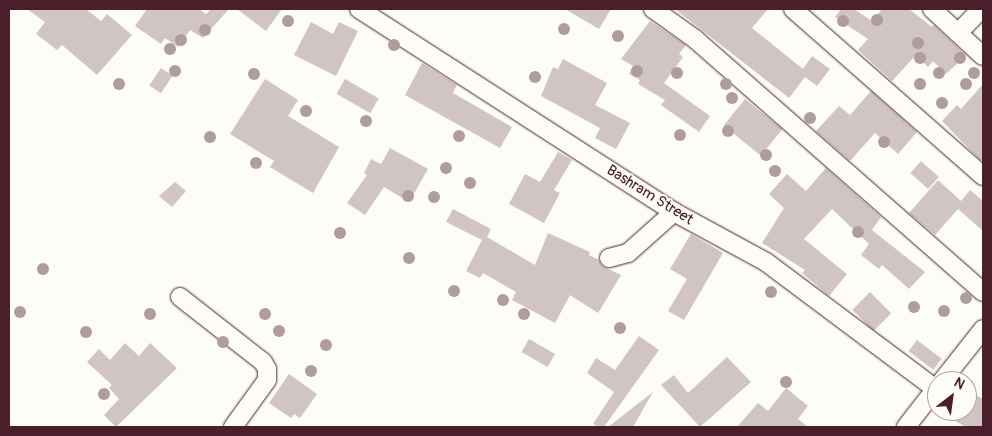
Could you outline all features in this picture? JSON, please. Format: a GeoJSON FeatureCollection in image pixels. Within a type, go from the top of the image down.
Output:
{"type":"FeatureCollection","features":[{"type":"Feature","properties":{"kind":"street","name":"Bashram Street"},"geometry":{"type":"LineString","coordinates":[[359,9],[674,212],[766,262],[927,378]]}},
{"type":"Feature","properties":{"kind":"street"},"geometry":{"type":"LineString","coordinates":[[653,9],[694,39],[983,292]]}},
{"type":"Feature","properties":{"kind":"street"},"geometry":{"type":"LineString","coordinates":[[793,9],[983,176]]}},
{"type":"Feature","properties":{"kind":"street"},"geometry":{"type":"LineString","coordinates":[[932,9],[983,56]]}},
{"type":"Feature","properties":{"kind":"street"},"geometry":{"type":"LineString","coordinates":[[958,33],[981,9]]}},
{"type":"Feature","properties":{"kind":"street"},"geometry":{"type":"LineString","coordinates":[[609,258],[628,253],[674,212]]}},
{"type":"Feature","properties":{"kind":"street"},"geometry":{"type":"LineString","coordinates":[[180,297],[263,362],[267,369],[267,380],[233,427]]}},
{"type":"Feature","properties":{"kind":"street"},"geometry":{"type":"LineString","coordinates":[[950,371],[983,329]]}},
{"type":"Feature","properties":{"kind":"street"},"geometry":{"type":"LineString","coordinates":[[906,427],[927,400]]}},
{"type":"Feature","properties":{"kind":"building"},"geometry":{"type":"Polygon","coordinates":[[[27,9],[86,9],[101,21],[107,14],[132,35],[97,75],[62,45],[57,50],[36,34],[45,22],[27,9]]]}},
{"type":"Feature","properties":{"kind":"building"},"geometry":{"type":"Polygon","coordinates":[[[147,9],[199,9],[206,14],[211,9],[229,9],[203,38],[190,30],[178,47],[165,38],[161,44],[135,26],[147,9]]]}},
{"type":"Feature","properties":{"kind":"building"},"geometry":{"type":"Polygon","coordinates":[[[237,9],[282,9],[266,31],[237,9]]]}},
{"type":"Feature","properties":{"kind":"building"},"geometry":{"type":"Polygon","coordinates":[[[565,9],[611,9],[599,29],[565,9]]]}},
{"type":"Feature","properties":{"kind":"building"},"geometry":{"type":"Polygon","coordinates":[[[675,9],[768,9],[752,28],[803,69],[812,56],[830,69],[817,86],[805,77],[789,98],[675,9]]]}},
{"type":"Feature","properties":{"kind":"building"},"geometry":{"type":"Polygon","coordinates":[[[841,9],[854,9],[872,21],[882,9],[909,9],[932,27],[934,25],[966,55],[946,74],[933,61],[928,67],[916,55],[892,81],[858,50],[868,39],[835,17],[841,9]]]}},
{"type":"Feature","properties":{"kind":"building"},"geometry":{"type":"Polygon","coordinates":[[[650,21],[686,45],[679,54],[683,57],[664,83],[710,116],[699,132],[661,105],[665,100],[638,84],[640,80],[629,74],[633,66],[621,59],[650,21]]]}},
{"type":"Feature","properties":{"kind":"building"},"geometry":{"type":"Polygon","coordinates":[[[311,22],[333,34],[339,22],[358,31],[336,76],[294,55],[311,22]]]}},
{"type":"Feature","properties":{"kind":"building"},"geometry":{"type":"Polygon","coordinates":[[[563,59],[607,83],[595,105],[630,123],[616,149],[595,138],[600,128],[541,96],[553,67],[558,69],[563,59]]]}},
{"type":"Feature","properties":{"kind":"building"},"geometry":{"type":"Polygon","coordinates":[[[422,63],[457,85],[453,93],[512,127],[500,148],[405,95],[422,63]]]}},
{"type":"Feature","properties":{"kind":"building"},"geometry":{"type":"Polygon","coordinates":[[[161,68],[173,76],[161,93],[149,85],[161,68]]]}},
{"type":"Feature","properties":{"kind":"building"},"geometry":{"type":"Polygon","coordinates":[[[265,79],[298,100],[288,116],[339,147],[313,193],[270,167],[274,161],[230,134],[265,79]]]}},
{"type":"Feature","properties":{"kind":"building"},"geometry":{"type":"Polygon","coordinates":[[[345,79],[379,98],[370,113],[336,94],[345,79]]]}},
{"type":"Feature","properties":{"kind":"building"},"geometry":{"type":"Polygon","coordinates":[[[983,84],[983,158],[981,161],[942,121],[957,105],[961,109],[983,84]]]}},
{"type":"Feature","properties":{"kind":"building"},"geometry":{"type":"Polygon","coordinates":[[[871,91],[917,132],[898,154],[875,133],[850,161],[816,131],[839,106],[850,115],[871,91]]]}},
{"type":"Feature","properties":{"kind":"building"},"geometry":{"type":"Polygon","coordinates":[[[745,99],[782,129],[761,156],[724,125],[745,99]]]}},
{"type":"Feature","properties":{"kind":"building"},"geometry":{"type":"Polygon","coordinates":[[[390,148],[428,169],[409,202],[384,187],[365,215],[347,203],[367,175],[364,173],[371,159],[381,164],[390,148]]]}},
{"type":"Feature","properties":{"kind":"building"},"geometry":{"type":"Polygon","coordinates":[[[558,152],[572,160],[554,190],[560,193],[544,223],[509,204],[525,174],[540,182],[558,152]]]}},
{"type":"Feature","properties":{"kind":"building"},"geometry":{"type":"Polygon","coordinates":[[[921,161],[939,177],[928,189],[910,173],[921,161]]]}},
{"type":"Feature","properties":{"kind":"building"},"geometry":{"type":"Polygon","coordinates":[[[826,168],[881,217],[872,230],[925,272],[909,289],[882,265],[879,269],[861,255],[869,244],[832,209],[804,239],[847,274],[829,296],[802,273],[805,270],[762,243],[784,208],[769,194],[787,174],[806,191],[826,168]]]}},
{"type":"Feature","properties":{"kind":"building"},"geometry":{"type":"Polygon","coordinates":[[[938,180],[961,201],[970,190],[983,201],[983,231],[958,209],[935,235],[909,213],[938,180]]]}},
{"type":"Feature","properties":{"kind":"building"},"geometry":{"type":"Polygon","coordinates":[[[175,182],[186,191],[172,207],[159,196],[175,182]]]}},
{"type":"Feature","properties":{"kind":"building"},"geometry":{"type":"Polygon","coordinates":[[[453,209],[491,229],[487,237],[535,265],[548,233],[590,252],[589,255],[599,260],[602,266],[621,275],[598,313],[570,295],[555,323],[512,300],[516,292],[483,273],[480,278],[466,271],[482,240],[446,222],[453,209]]]}},
{"type":"Feature","properties":{"kind":"building"},"geometry":{"type":"Polygon","coordinates":[[[691,234],[723,253],[684,320],[668,311],[687,279],[670,269],[691,234]]]}},
{"type":"Feature","properties":{"kind":"building"},"geometry":{"type":"Polygon","coordinates":[[[870,292],[891,313],[874,331],[852,310],[870,292]]]}},
{"type":"Feature","properties":{"kind":"building"},"geometry":{"type":"Polygon","coordinates":[[[639,336],[659,350],[604,427],[599,427],[593,424],[614,392],[587,373],[596,358],[615,370],[639,336]]]}},
{"type":"Feature","properties":{"kind":"building"},"geometry":{"type":"Polygon","coordinates":[[[529,339],[555,354],[547,367],[522,352],[529,339]]]}},
{"type":"Feature","properties":{"kind":"building"},"geometry":{"type":"Polygon","coordinates":[[[917,340],[942,359],[933,370],[909,351],[917,340]]]}},
{"type":"Feature","properties":{"kind":"building"},"geometry":{"type":"Polygon","coordinates":[[[125,343],[139,356],[150,343],[177,368],[116,427],[104,415],[119,399],[109,388],[112,385],[87,362],[99,349],[110,360],[125,343]]]}},
{"type":"Feature","properties":{"kind":"building"},"geometry":{"type":"Polygon","coordinates":[[[727,357],[751,382],[700,427],[661,385],[674,375],[688,393],[727,357]]]}},
{"type":"Feature","properties":{"kind":"building"},"geometry":{"type":"Polygon","coordinates":[[[289,374],[317,394],[300,418],[294,414],[291,418],[269,403],[289,374]]]}},
{"type":"Feature","properties":{"kind":"building"},"geometry":{"type":"Polygon","coordinates":[[[786,388],[808,406],[798,419],[808,427],[737,427],[758,403],[768,411],[786,388]]]}},
{"type":"Feature","properties":{"kind":"building"},"geometry":{"type":"Polygon","coordinates":[[[653,392],[633,427],[608,427],[653,392]]]}},
{"type":"Feature","properties":{"kind":"building"},"geometry":{"type":"Polygon","coordinates":[[[977,396],[983,399],[983,427],[966,427],[955,421],[977,421],[977,396]]]}}]}
